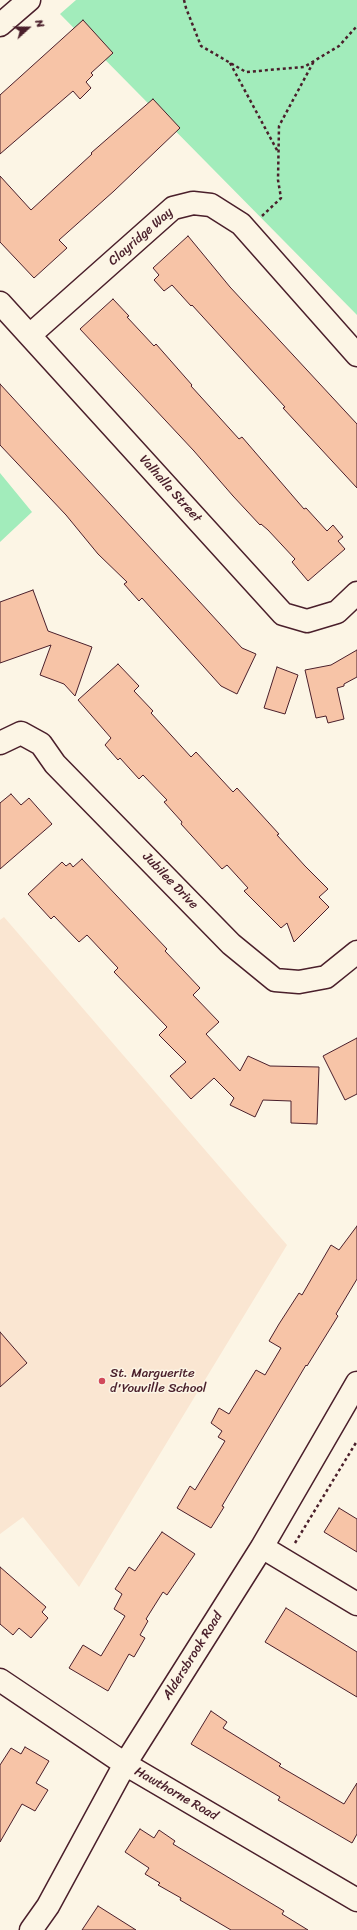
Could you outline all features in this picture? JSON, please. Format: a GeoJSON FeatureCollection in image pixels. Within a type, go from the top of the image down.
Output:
{"type":"FeatureCollection","features":[{"type":"Feature","properties":{"kind":"street"},"geometry":{"type":"LineString","coordinates":[[0,26],[28,0]]}},
{"type":"Feature","properties":{"kind":"street","name":"Clayridge Way"},"geometry":{"type":"LineString","coordinates":[[30,335],[173,208],[193,203],[211,205],[241,224],[357,355]]}},
{"type":"Feature","properties":{"kind":"street","name":"Valhalla Street"},"geometry":{"type":"LineString","coordinates":[[0,303],[282,614],[307,621],[337,612],[357,593]]}},
{"type":"Feature","properties":{"kind":"street","name":"Jubilee Drive"},"geometry":{"type":"LineString","coordinates":[[0,744],[21,733],[41,744],[55,764],[231,944],[276,980],[299,982],[326,977],[357,952]]}},
{"type":"Feature","properties":{"kind":"street","name":"Aldersbrook Road"},"geometry":{"type":"LineString","coordinates":[[31,1930],[48,1906],[125,1764],[262,1547],[357,1383]]}},
{"type":"Feature","properties":{"kind":"street"},"geometry":{"type":"LineString","coordinates":[[262,1547],[357,1604]]}},
{"type":"Feature","properties":{"kind":"street","name":"Hawthorne Road"},"geometry":{"type":"LineString","coordinates":[[0,1680],[125,1764],[357,1900]]}},
{"type":"Feature","properties":{"kind":"path"},"geometry":{"type":"LineString","coordinates":[[184,0],[201,46],[246,72],[304,67],[339,46],[357,26]]}},
{"type":"Feature","properties":{"kind":"path"},"geometry":{"type":"LineString","coordinates":[[247,230],[281,198],[278,180],[279,126],[314,61]]}},
{"type":"Feature","properties":{"kind":"path"},"geometry":{"type":"LineString","coordinates":[[230,63],[279,154]]}},
{"type":"Feature","properties":{"kind":"path"},"geometry":{"type":"LineString","coordinates":[[293,1545],[357,1441]]}},
{"type":"Feature","properties":{"kind":"shaded area","name":"St. Marguerite d'Youville School"},"geometry":{"type":"Polygon","coordinates":[[[4,917],[287,1245],[79,1587],[23,1517],[0,1534],[0,920],[4,917]]]}},
{"type":"Feature","properties":{"kind":"green space"},"geometry":{"type":"Polygon","coordinates":[[[76,0],[357,0],[357,315],[60,14],[76,0]]]}},
{"type":"Feature","properties":{"kind":"green space"},"geometry":{"type":"Polygon","coordinates":[[[0,473],[32,512],[0,542],[0,473]]]}},
{"type":"Feature","properties":{"kind":"building"},"geometry":{"type":"Polygon","coordinates":[[[83,20],[113,53],[91,73],[93,75],[86,82],[91,88],[80,99],[73,91],[0,154],[0,95],[83,20]]]}},
{"type":"Feature","properties":{"kind":"building"},"geometry":{"type":"Polygon","coordinates":[[[153,99],[180,128],[114,191],[59,240],[67,248],[34,278],[0,242],[0,176],[31,210],[92,154],[91,153],[153,99]]]}},
{"type":"Feature","properties":{"kind":"building"},"geometry":{"type":"Polygon","coordinates":[[[188,236],[230,287],[357,424],[357,488],[283,408],[285,407],[192,305],[191,306],[172,285],[164,291],[154,280],[159,275],[153,268],[188,236]]]}},
{"type":"Feature","properties":{"kind":"building"},"geometry":{"type":"Polygon","coordinates":[[[113,299],[129,316],[127,317],[154,346],[156,344],[192,385],[191,386],[239,439],[242,437],[304,509],[306,508],[327,531],[333,525],[343,537],[338,541],[345,549],[308,581],[292,562],[295,559],[268,530],[261,524],[260,525],[194,451],[80,329],[113,299]]]}},
{"type":"Feature","properties":{"kind":"building"},"geometry":{"type":"Polygon","coordinates":[[[0,384],[242,648],[256,654],[237,694],[221,686],[142,598],[139,601],[124,584],[127,582],[98,554],[66,515],[0,445],[0,384]]]}},
{"type":"Feature","properties":{"kind":"building"},"geometry":{"type":"Polygon","coordinates":[[[33,590],[48,631],[92,647],[75,696],[64,684],[40,675],[51,645],[0,663],[0,602],[33,590]]]}},
{"type":"Feature","properties":{"kind":"building"},"geometry":{"type":"Polygon","coordinates":[[[357,650],[357,677],[344,684],[344,686],[337,688],[344,719],[328,723],[326,716],[316,718],[305,670],[331,665],[357,650]]]}},
{"type":"Feature","properties":{"kind":"building"},"geometry":{"type":"Polygon","coordinates":[[[118,664],[139,686],[134,691],[153,711],[151,713],[191,757],[196,752],[233,792],[237,788],[279,834],[277,835],[328,889],[319,897],[329,907],[294,942],[287,923],[281,928],[244,891],[248,888],[227,865],[222,869],[181,824],[182,822],[164,802],[167,800],[143,775],[139,779],[120,758],[118,760],[105,745],[111,738],[78,700],[118,664]]]}},
{"type":"Feature","properties":{"kind":"building"},"geometry":{"type":"Polygon","coordinates":[[[277,667],[298,675],[285,714],[264,708],[277,667]]]}},
{"type":"Feature","properties":{"kind":"building"},"geometry":{"type":"Polygon","coordinates":[[[11,794],[21,805],[29,798],[52,824],[0,869],[0,803],[11,794]]]}},
{"type":"Feature","properties":{"kind":"building"},"geometry":{"type":"Polygon","coordinates":[[[82,859],[167,949],[165,951],[200,988],[193,995],[219,1022],[206,1034],[240,1071],[248,1056],[270,1066],[319,1067],[317,1124],[291,1123],[291,1101],[263,1100],[255,1117],[230,1105],[234,1098],[214,1078],[191,1099],[170,1076],[186,1062],[159,1035],[167,1027],[114,972],[118,968],[87,935],[79,942],[54,916],[51,919],[28,894],[62,862],[66,866],[70,863],[73,867],[82,859]]]}},
{"type":"Feature","properties":{"kind":"building"},"geometry":{"type":"Polygon","coordinates":[[[357,1038],[357,1094],[345,1100],[323,1056],[357,1038]]]}},
{"type":"Feature","properties":{"kind":"building"},"geometry":{"type":"Polygon","coordinates":[[[357,1226],[357,1279],[336,1314],[338,1316],[307,1366],[306,1365],[222,1506],[224,1507],[211,1528],[177,1508],[190,1486],[195,1490],[225,1441],[218,1437],[222,1431],[211,1423],[219,1408],[229,1414],[256,1370],[265,1375],[281,1348],[269,1341],[279,1324],[299,1293],[302,1295],[331,1245],[339,1250],[357,1226]]]}},
{"type":"Feature","properties":{"kind":"building"},"geometry":{"type":"Polygon","coordinates":[[[0,1332],[27,1363],[0,1387],[0,1332]]]}},
{"type":"Feature","properties":{"kind":"building"},"geometry":{"type":"Polygon","coordinates":[[[339,1508],[357,1519],[357,1552],[324,1532],[339,1508]]]}},
{"type":"Feature","properties":{"kind":"building"},"geometry":{"type":"Polygon","coordinates":[[[162,1532],[195,1554],[167,1595],[163,1592],[146,1619],[148,1621],[140,1635],[145,1638],[134,1657],[129,1654],[108,1691],[69,1668],[83,1645],[101,1656],[125,1616],[114,1609],[122,1594],[115,1589],[129,1567],[135,1571],[162,1532]]]}},
{"type":"Feature","properties":{"kind":"building"},"geometry":{"type":"Polygon","coordinates":[[[0,1567],[46,1607],[42,1612],[48,1618],[31,1638],[19,1628],[13,1635],[0,1624],[0,1567]]]}},
{"type":"Feature","properties":{"kind":"building"},"geometry":{"type":"Polygon","coordinates":[[[286,1608],[357,1652],[357,1697],[265,1642],[286,1608]]]}},
{"type":"Feature","properties":{"kind":"building"},"geometry":{"type":"Polygon","coordinates":[[[211,1711],[227,1722],[223,1728],[281,1764],[279,1766],[344,1804],[357,1783],[357,1834],[352,1843],[278,1800],[280,1797],[191,1744],[211,1711]]]}},
{"type":"Feature","properties":{"kind":"building"},"geometry":{"type":"Polygon","coordinates":[[[25,1747],[49,1761],[36,1783],[48,1790],[35,1811],[22,1804],[0,1842],[0,1765],[11,1748],[21,1754],[25,1747]]]}},
{"type":"Feature","properties":{"kind":"building"},"geometry":{"type":"Polygon","coordinates":[[[140,1829],[154,1838],[159,1830],[175,1841],[173,1844],[284,1911],[282,1914],[308,1930],[231,1930],[180,1900],[181,1898],[158,1885],[160,1883],[145,1874],[149,1868],[125,1852],[140,1829]]]}},
{"type":"Feature","properties":{"kind":"building"},"geometry":{"type":"Polygon","coordinates":[[[98,1906],[136,1930],[82,1930],[98,1906]]]}},
{"type":"Feature","properties":{"kind":"place","name":"St. Marguerite d'Youville School"},"geometry":{"type":"Point","coordinates":[102,1381]}}]}
